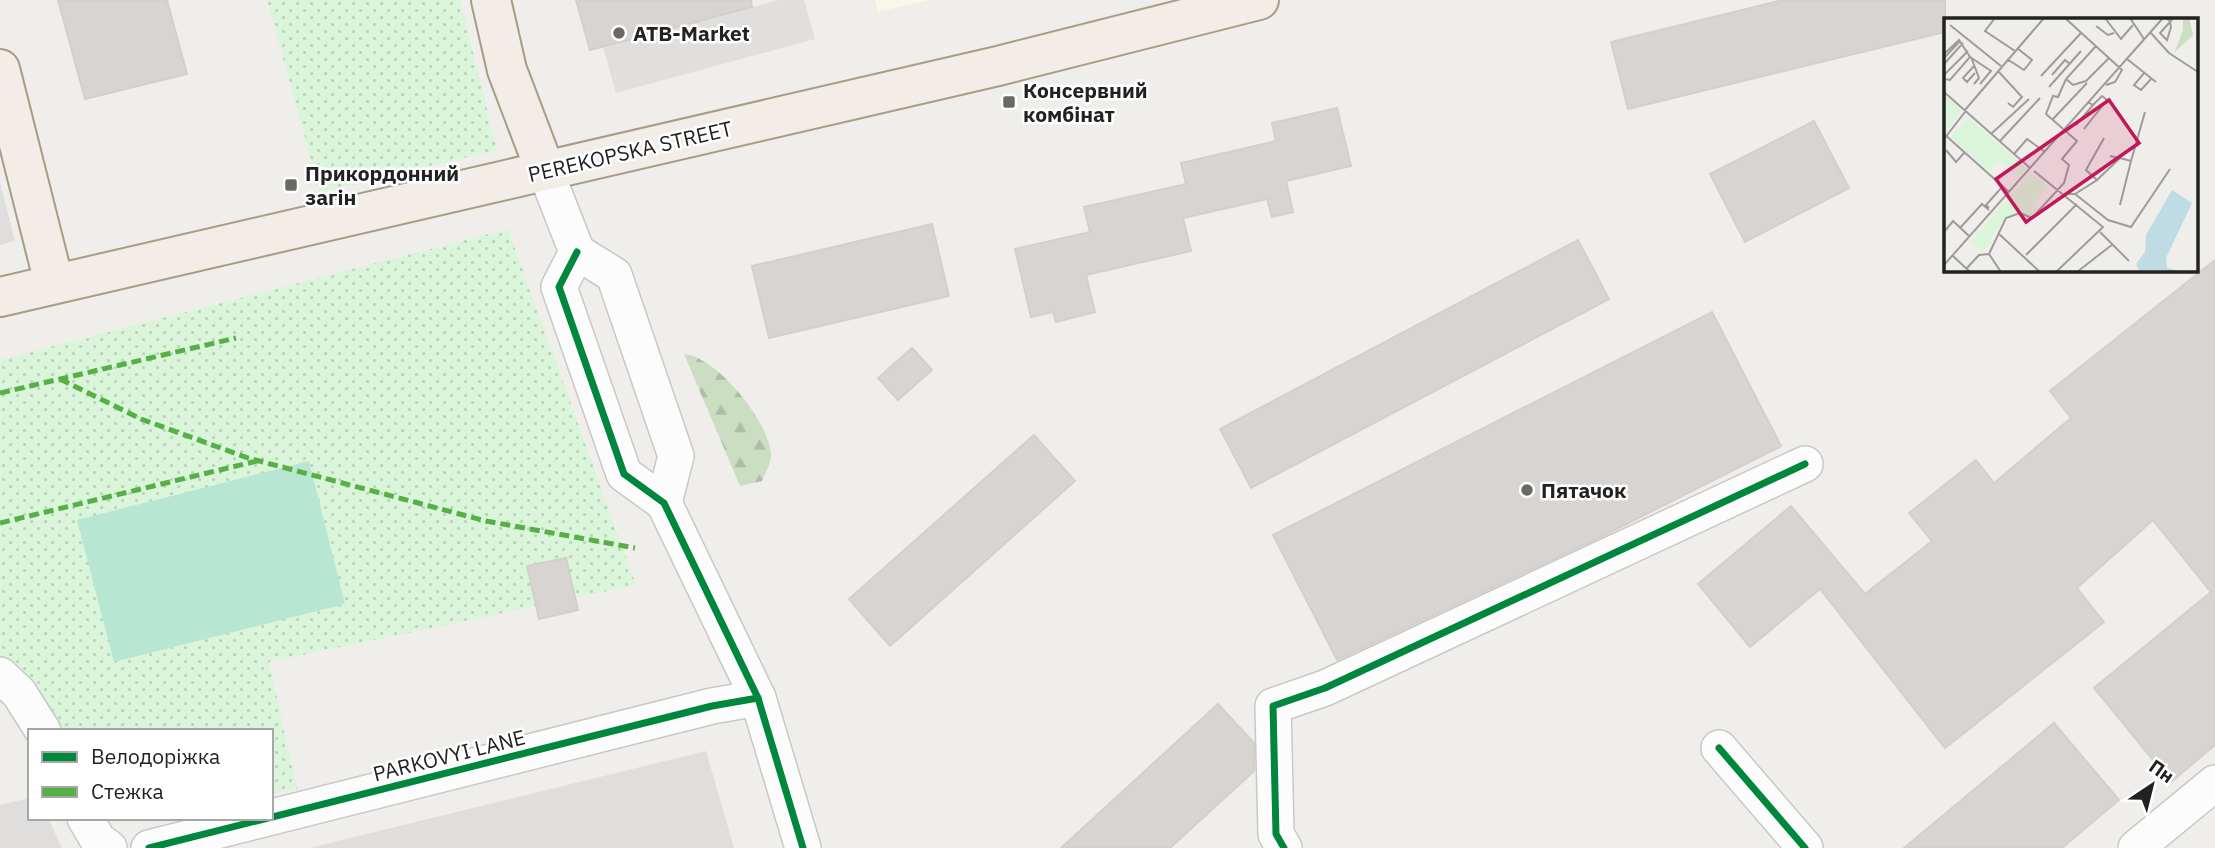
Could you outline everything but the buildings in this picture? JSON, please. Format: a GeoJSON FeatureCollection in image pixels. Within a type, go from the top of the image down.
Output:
{"type":"FeatureCollection","features":[{"type":"Feature","properties":{"kind":"main road"},"geometry":{"type":"LineString","coordinates":[[491,0],[507,70],[545,170]]}},
{"type":"Feature","properties":{"kind":"main road","name":"PEREKOPSKA STREET"},"geometry":{"type":"LineString","coordinates":[[0,297],[998,66],[1259,0]]}},
{"type":"Feature","properties":{"kind":"main road"},"geometry":{"type":"LineString","coordinates":[[0,69],[54,283]]}},
{"type":"Feature","properties":{"kind":"street"},"geometry":{"type":"LineString","coordinates":[[545,170],[577,252],[614,275],[676,456],[664,503]]}},
{"type":"Feature","properties":{"kind":"street"},"geometry":{"type":"LineString","coordinates":[[577,252],[559,286],[624,474],[664,503],[758,698],[803,848]]}},
{"type":"Feature","properties":{"kind":"street"},"geometry":{"type":"LineString","coordinates":[[1283,848],[1276,834],[1273,706],[1325,688],[1805,464]]}},
{"type":"Feature","properties":{"kind":"street"},"geometry":{"type":"LineString","coordinates":[[0,675],[19,693],[42,729]]}},
{"type":"Feature","properties":{"kind":"street","name":"PARKOVYI LANE"},"geometry":{"type":"LineString","coordinates":[[273,817],[712,706],[758,698]]}},
{"type":"Feature","properties":{"kind":"street"},"geometry":{"type":"LineString","coordinates":[[1719,748],[1805,848]]}},
{"type":"Feature","properties":{"kind":"street"},"geometry":{"type":"LineString","coordinates":[[2136,848],[2215,783]]}},
{"type":"Feature","properties":{"kind":"street"},"geometry":{"type":"LineString","coordinates":[[86,820],[98,841],[109,848]]}},
{"type":"Feature","properties":{"kind":"street","name":"PARKOVYI LANE"},"geometry":{"type":"LineString","coordinates":[[149,848],[260,820]]}},
{"type":"Feature","properties":{"kind":"shaded area"},"geometry":{"type":"Polygon","coordinates":[[[779,0],[804,0],[815,39],[616,93],[603,47],[779,0]]]}},
{"type":"Feature","properties":{"kind":"shaded area"},"geometry":{"type":"Polygon","coordinates":[[[875,0],[930,0],[878,12],[875,0]]]}},
{"type":"Feature","properties":{"kind":"shaded area"},"geometry":{"type":"Polygon","coordinates":[[[0,182],[15,241],[0,245],[0,182]]]}},
{"type":"Feature","properties":{"kind":"shaded area"},"geometry":{"type":"Polygon","coordinates":[[[706,751],[734,848],[309,848],[706,751]]]}},
{"type":"Feature","properties":{"kind":"shaded area"},"geometry":{"type":"Polygon","coordinates":[[[28,798],[28,820],[49,820],[62,848],[0,848],[0,805],[28,798]]]}},
{"type":"Feature","properties":{"kind":"green space"},"geometry":{"type":"Polygon","coordinates":[[[267,0],[460,0],[497,150],[320,192],[267,0]]]}},
{"type":"Feature","properties":{"kind":"green space"},"geometry":{"type":"Polygon","coordinates":[[[508,229],[636,585],[269,662],[297,789],[273,794],[273,729],[52,729],[13,661],[0,655],[0,360],[508,229]]]}},
{"type":"Feature","properties":{"kind":"green space"},"geometry":{"type":"Polygon","coordinates":[[[684,354],[711,366],[726,378],[740,393],[762,426],[769,442],[771,456],[762,481],[740,486],[684,354]]]}},
{"type":"Feature","properties":{"kind":"green space"},"geometry":{"type":"Polygon","coordinates":[[[309,461],[345,604],[114,662],[77,520],[309,461]]]}},
{"type":"Feature","properties":{"kind":"marked path"},"geometry":{"type":"LineString","coordinates":[[0,393],[236,338]]}},
{"type":"Feature","properties":{"kind":"marked path"},"geometry":{"type":"LineString","coordinates":[[60,379],[141,419],[248,458],[486,521],[635,548]]}},
{"type":"Feature","properties":{"kind":"marked path"},"geometry":{"type":"LineString","coordinates":[[0,523],[257,461]]}},
{"type":"Feature","properties":{"kind":"cycle path"},"geometry":{"type":"LineString","coordinates":[[577,252],[559,287],[624,474],[664,503],[758,698],[803,848]]}},
{"type":"Feature","properties":{"kind":"cycle path"},"geometry":{"type":"LineString","coordinates":[[1284,848],[1276,834],[1273,706],[1325,688],[1805,464]]}},
{"type":"Feature","properties":{"kind":"cycle path"},"geometry":{"type":"LineString","coordinates":[[273,817],[712,706],[758,698]]}},
{"type":"Feature","properties":{"kind":"cycle path"},"geometry":{"type":"LineString","coordinates":[[1719,748],[1805,848]]}},
{"type":"Feature","properties":{"kind":"cycle path"},"geometry":{"type":"LineString","coordinates":[[149,848],[260,820]]}},
{"type":"Feature","properties":{"kind":"place","name":"ATB-Market"},"geometry":{"type":"Point","coordinates":[619,33]}},
{"type":"Feature","properties":{"kind":"place","name":"Консервний комбінат"},"geometry":{"type":"Point","coordinates":[1009,102]}},
{"type":"Feature","properties":{"kind":"place","name":"Прикордонний загін"},"geometry":{"type":"Point","coordinates":[291,185]}},
{"type":"Feature","properties":{"kind":"place","name":"Пятачок"},"geometry":{"type":"Point","coordinates":[1527,490]}}]}
